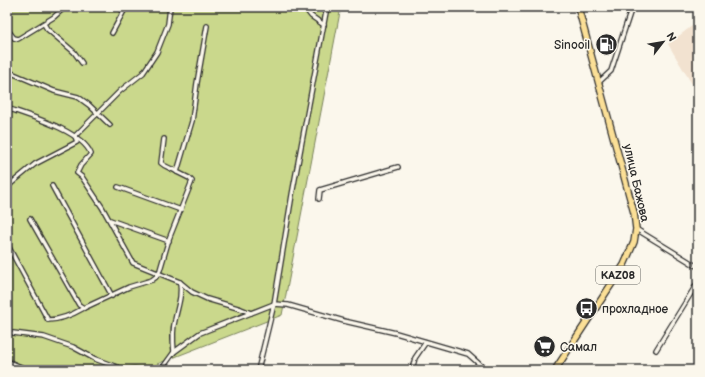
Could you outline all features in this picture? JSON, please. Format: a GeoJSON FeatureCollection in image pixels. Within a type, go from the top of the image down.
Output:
{"type":"FeatureCollection","features":[{"type":"Feature","properties":{"kind":"highway","name":"улица Бажова"},"geometry":{"type":"LineString","coordinates":[[555,370],[624,265],[634,242],[636,229],[634,213],[578,7]]}},
{"type":"Feature","properties":{"kind":"street"},"geometry":{"type":"LineString","coordinates":[[7,29],[14,38],[18,39],[44,24],[65,7]]}},
{"type":"Feature","properties":{"kind":"street"},"geometry":{"type":"LineString","coordinates":[[112,33],[126,7]]}},
{"type":"Feature","properties":{"kind":"street"},"geometry":{"type":"LineString","coordinates":[[75,136],[120,91],[146,68],[157,52],[168,24],[170,7]]}},
{"type":"Feature","properties":{"kind":"street"},"geometry":{"type":"LineString","coordinates":[[304,7],[311,16],[324,25]]}},
{"type":"Feature","properties":{"kind":"street"},"geometry":{"type":"LineString","coordinates":[[258,370],[274,304],[292,195],[327,7]]}},
{"type":"Feature","properties":{"kind":"street"},"geometry":{"type":"LineString","coordinates":[[598,83],[611,71],[630,12],[634,7]]}},
{"type":"Feature","properties":{"kind":"street"},"geometry":{"type":"LineString","coordinates":[[44,24],[47,29],[74,52],[82,63]]}},
{"type":"Feature","properties":{"kind":"street"},"geometry":{"type":"LineString","coordinates":[[177,172],[192,121],[207,26]]}},
{"type":"Feature","properties":{"kind":"street"},"geometry":{"type":"LineString","coordinates":[[7,71],[54,91],[78,98],[89,105],[110,125]]}},
{"type":"Feature","properties":{"kind":"street"},"geometry":{"type":"LineString","coordinates":[[7,108],[33,117],[75,136],[84,143],[91,154],[77,173],[82,177],[109,220],[133,263],[180,282],[192,292],[207,299],[251,313]]}},
{"type":"Feature","properties":{"kind":"street"},"geometry":{"type":"LineString","coordinates":[[8,184],[35,164],[77,142],[75,136]]}},
{"type":"Feature","properties":{"kind":"street"},"geometry":{"type":"LineString","coordinates":[[7,244],[48,320],[59,320],[129,287],[152,280],[158,273],[192,181],[174,170],[165,168],[161,163],[164,139]]}},
{"type":"Feature","properties":{"kind":"street"},"geometry":{"type":"LineString","coordinates":[[319,199],[320,190],[398,167]]}},
{"type":"Feature","properties":{"kind":"street"},"geometry":{"type":"LineString","coordinates":[[52,186],[112,296]]}},
{"type":"Feature","properties":{"kind":"street"},"geometry":{"type":"LineString","coordinates":[[118,187],[181,210]]}},
{"type":"Feature","properties":{"kind":"street"},"geometry":{"type":"LineString","coordinates":[[30,219],[79,305],[84,308]]}},
{"type":"Feature","properties":{"kind":"street"},"geometry":{"type":"LineString","coordinates":[[109,220],[169,241]]}},
{"type":"Feature","properties":{"kind":"street"},"geometry":{"type":"LineString","coordinates":[[636,229],[698,267]]}},
{"type":"Feature","properties":{"kind":"street"},"geometry":{"type":"LineString","coordinates":[[174,352],[172,340],[174,320],[180,299],[180,282]]}},
{"type":"Feature","properties":{"kind":"street"},"geometry":{"type":"LineString","coordinates":[[656,350],[698,282]]}},
{"type":"Feature","properties":{"kind":"street"},"geometry":{"type":"LineString","coordinates":[[161,370],[174,352],[200,333],[274,304],[288,305],[344,322],[396,333],[468,354],[486,370]]}},
{"type":"Feature","properties":{"kind":"street"},"geometry":{"type":"LineString","coordinates":[[13,332],[44,337],[73,347],[95,359],[125,370]]}},
{"type":"Feature","properties":{"kind":"street"},"geometry":{"type":"LineString","coordinates":[[412,370],[415,358],[426,342]]}},
{"type":"Feature","properties":{"kind":"street"},"geometry":{"type":"LineString","coordinates":[[7,361],[28,370]]}},
{"type":"Feature","properties":{"kind":"street"},"geometry":{"type":"LineString","coordinates":[[130,370],[139,370]]}},
{"type":"Feature","properties":{"kind":"shaded area"},"geometry":{"type":"Polygon","coordinates":[[[698,7],[698,94],[668,44],[696,23],[696,9],[698,7]]]}},
{"type":"Feature","properties":{"kind":"green space"},"geometry":{"type":"Polygon","coordinates":[[[7,7],[341,7],[282,315],[157,364],[155,370],[7,370],[7,7]]]}},
{"type":"Feature","properties":{"kind":"place","name":"Sinooil"},"geometry":{"type":"Point","coordinates":[606,45]}},
{"type":"Feature","properties":{"kind":"place","name":"прохладное"},"geometry":{"type":"Point","coordinates":[587,309]}},
{"type":"Feature","properties":{"kind":"place","name":"Самал"},"geometry":{"type":"Point","coordinates":[545,347]}}]}
